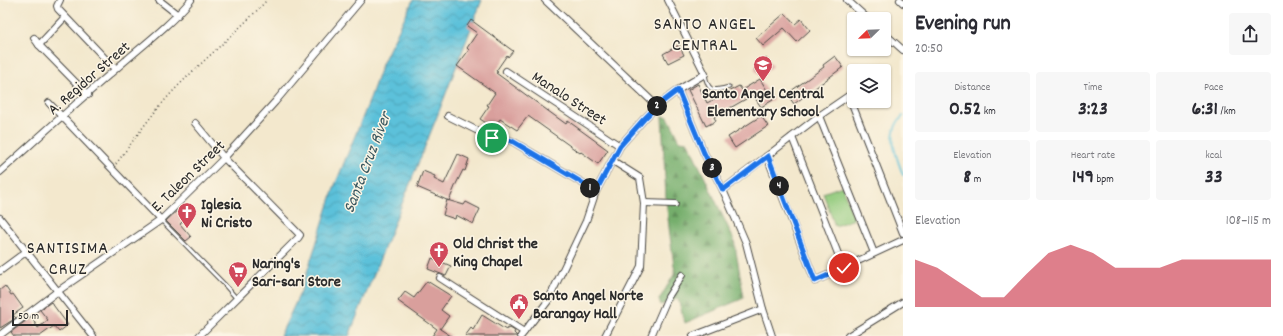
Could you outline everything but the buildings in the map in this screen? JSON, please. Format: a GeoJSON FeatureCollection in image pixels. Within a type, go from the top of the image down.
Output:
{"type":"FeatureCollection","features":[{"type":"Feature","properties":{"kind":"street"},"geometry":{"type":"LineString","coordinates":[[60,0],[57,6],[58,9],[116,69]]}},
{"type":"Feature","properties":{"kind":"street"},"geometry":{"type":"LineString","coordinates":[[159,0],[178,15]]}},
{"type":"Feature","properties":{"kind":"street","name":"A. Regidor Street"},"geometry":{"type":"LineString","coordinates":[[0,172],[178,15],[191,0]]}},
{"type":"Feature","properties":{"kind":"street","name":"E. Taleon Street"},"geometry":{"type":"LineString","coordinates":[[0,335],[58,291],[161,220],[224,158],[275,102],[360,0]]}},
{"type":"Feature","properties":{"kind":"street"},"geometry":{"type":"LineString","coordinates":[[545,0],[657,106]]}},
{"type":"Feature","properties":{"kind":"street"},"geometry":{"type":"LineString","coordinates":[[440,278],[523,334],[548,301],[586,221],[596,191],[620,146],[657,106],[678,90],[705,74],[668,0]]}},
{"type":"Feature","properties":{"kind":"street"},"geometry":{"type":"LineString","coordinates":[[847,0],[860,12]]}},
{"type":"Feature","properties":{"kind":"street"},"geometry":{"type":"LineString","coordinates":[[900,0],[903,3]]}},
{"type":"Feature","properties":{"kind":"street"},"geometry":{"type":"LineString","coordinates":[[40,45],[65,17]]}},
{"type":"Feature","properties":{"kind":"street"},"geometry":{"type":"LineString","coordinates":[[34,38],[88,95]]}},
{"type":"Feature","properties":{"kind":"street"},"geometry":{"type":"LineString","coordinates":[[891,39],[903,50]]}},
{"type":"Feature","properties":{"kind":"street","name":"Manalo Street"},"geometry":{"type":"LineString","coordinates":[[506,70],[620,146]]}},
{"type":"Feature","properties":{"kind":"street"},"geometry":{"type":"LineString","coordinates":[[678,90],[704,153],[723,190],[746,243],[763,309],[772,336]]}},
{"type":"Feature","properties":{"kind":"street"},"geometry":{"type":"LineString","coordinates":[[723,190],[819,116],[847,97]]}},
{"type":"Feature","properties":{"kind":"street"},"geometry":{"type":"LineString","coordinates":[[49,103],[161,220]]}},
{"type":"Feature","properties":{"kind":"street"},"geometry":{"type":"LineString","coordinates":[[857,108],[903,233]]}},
{"type":"Feature","properties":{"kind":"street"},"geometry":{"type":"LineString","coordinates":[[448,116],[492,138],[502,138],[512,141],[596,191]]}},
{"type":"Feature","properties":{"kind":"street"},"geometry":{"type":"LineString","coordinates":[[819,116],[874,253]]}},
{"type":"Feature","properties":{"kind":"street"},"geometry":{"type":"LineString","coordinates":[[195,123],[224,158],[300,235],[199,336]]}},
{"type":"Feature","properties":{"kind":"street"},"geometry":{"type":"LineString","coordinates":[[792,137],[844,268]]}},
{"type":"Feature","properties":{"kind":"street"},"geometry":{"type":"LineString","coordinates":[[768,156],[815,281],[903,240]]}},
{"type":"Feature","properties":{"kind":"street"},"geometry":{"type":"LineString","coordinates":[[605,336],[641,266],[644,203],[640,178],[613,161]]}},
{"type":"Feature","properties":{"kind":"street"},"geometry":{"type":"LineString","coordinates":[[644,203],[675,204]]}},
{"type":"Feature","properties":{"kind":"street"},"geometry":{"type":"LineString","coordinates":[[0,218],[93,336]]}},
{"type":"Feature","properties":{"kind":"street"},"geometry":{"type":"LineString","coordinates":[[0,271],[27,251]]}},
{"type":"Feature","properties":{"kind":"street"},"geometry":{"type":"LineString","coordinates":[[651,336],[668,297],[682,275]]}},
{"type":"Feature","properties":{"kind":"street"},"geometry":{"type":"LineString","coordinates":[[848,336],[903,302]]}},
{"type":"Feature","properties":{"kind":"street"},"geometry":{"type":"LineString","coordinates":[[693,336],[763,309]]}},
{"type":"Feature","properties":{"kind":"lane"},"geometry":{"type":"LineString","coordinates":[[705,74],[706,82],[710,89],[714,91],[729,87]]}},
{"type":"Feature","properties":{"kind":"lane"},"geometry":{"type":"LineString","coordinates":[[161,220],[237,299]]}},
{"type":"Feature","properties":{"kind":"path"},"geometry":{"type":"LineString","coordinates":[[112,168],[146,123],[178,85],[241,28],[267,0]]}},
{"type":"Feature","properties":{"kind":"green space"},"geometry":{"type":"Polygon","coordinates":[[[662,116],[668,117],[680,141],[688,142],[734,240],[744,298],[685,323],[678,299],[661,305],[659,300],[675,273],[666,200],[662,116]]]}},
{"type":"Feature","properties":{"kind":"green space"},"geometry":{"type":"Polygon","coordinates":[[[842,186],[854,219],[835,226],[823,193],[842,186]]]}},
{"type":"Feature","properties":{"kind":"water","name":"Santa Cruz River"},"geometry":{"type":"Polygon","coordinates":[[[413,0],[482,0],[349,336],[280,336],[301,291],[335,185],[368,104],[382,64],[413,0]]]}},
{"type":"Feature","properties":{"kind":"waterway"},"geometry":{"type":"LineString","coordinates":[[903,116],[894,129],[893,137],[895,152],[903,175]]}},
{"type":"Feature","properties":{"kind":"place","name":"Santo Angel Central Elementary School"},"geometry":{"type":"Point","coordinates":[763,82]}},
{"type":"Feature","properties":{"kind":"place","name":"Iglesia Ni Cristo"},"geometry":{"type":"Point","coordinates":[187,229]}},
{"type":"Feature","properties":{"kind":"place","name":"Old Christ the King Chapel"},"geometry":{"type":"Point","coordinates":[439,268]}},
{"type":"Feature","properties":{"kind":"place","name":"Naring's Sari-sari Store"},"geometry":{"type":"Point","coordinates":[238,288]}},
{"type":"Feature","properties":{"kind":"place","name":"Santo Angel Norte Barangay Hall"},"geometry":{"type":"Point","coordinates":[519,320]}},
{"type":"Feature","properties":{"kind":"district","name":"SANTO ANGEL CENTRAL"},"geometry":{"type":"Point","coordinates":[705,33]}},
{"type":"Feature","properties":{"kind":"district","name":"SANTISIMA CRUZ"},"geometry":{"type":"Point","coordinates":[68,257]}},
{"type":"Feature","properties":{"kind":"route"},"geometry":{"type":"LineString","coordinates":[[492,138],[502,138],[512,141],[596,191],[620,146],[657,106],[678,90],[682,104],[704,153],[723,190],[768,156],[815,281],[844,268]]}}]}
